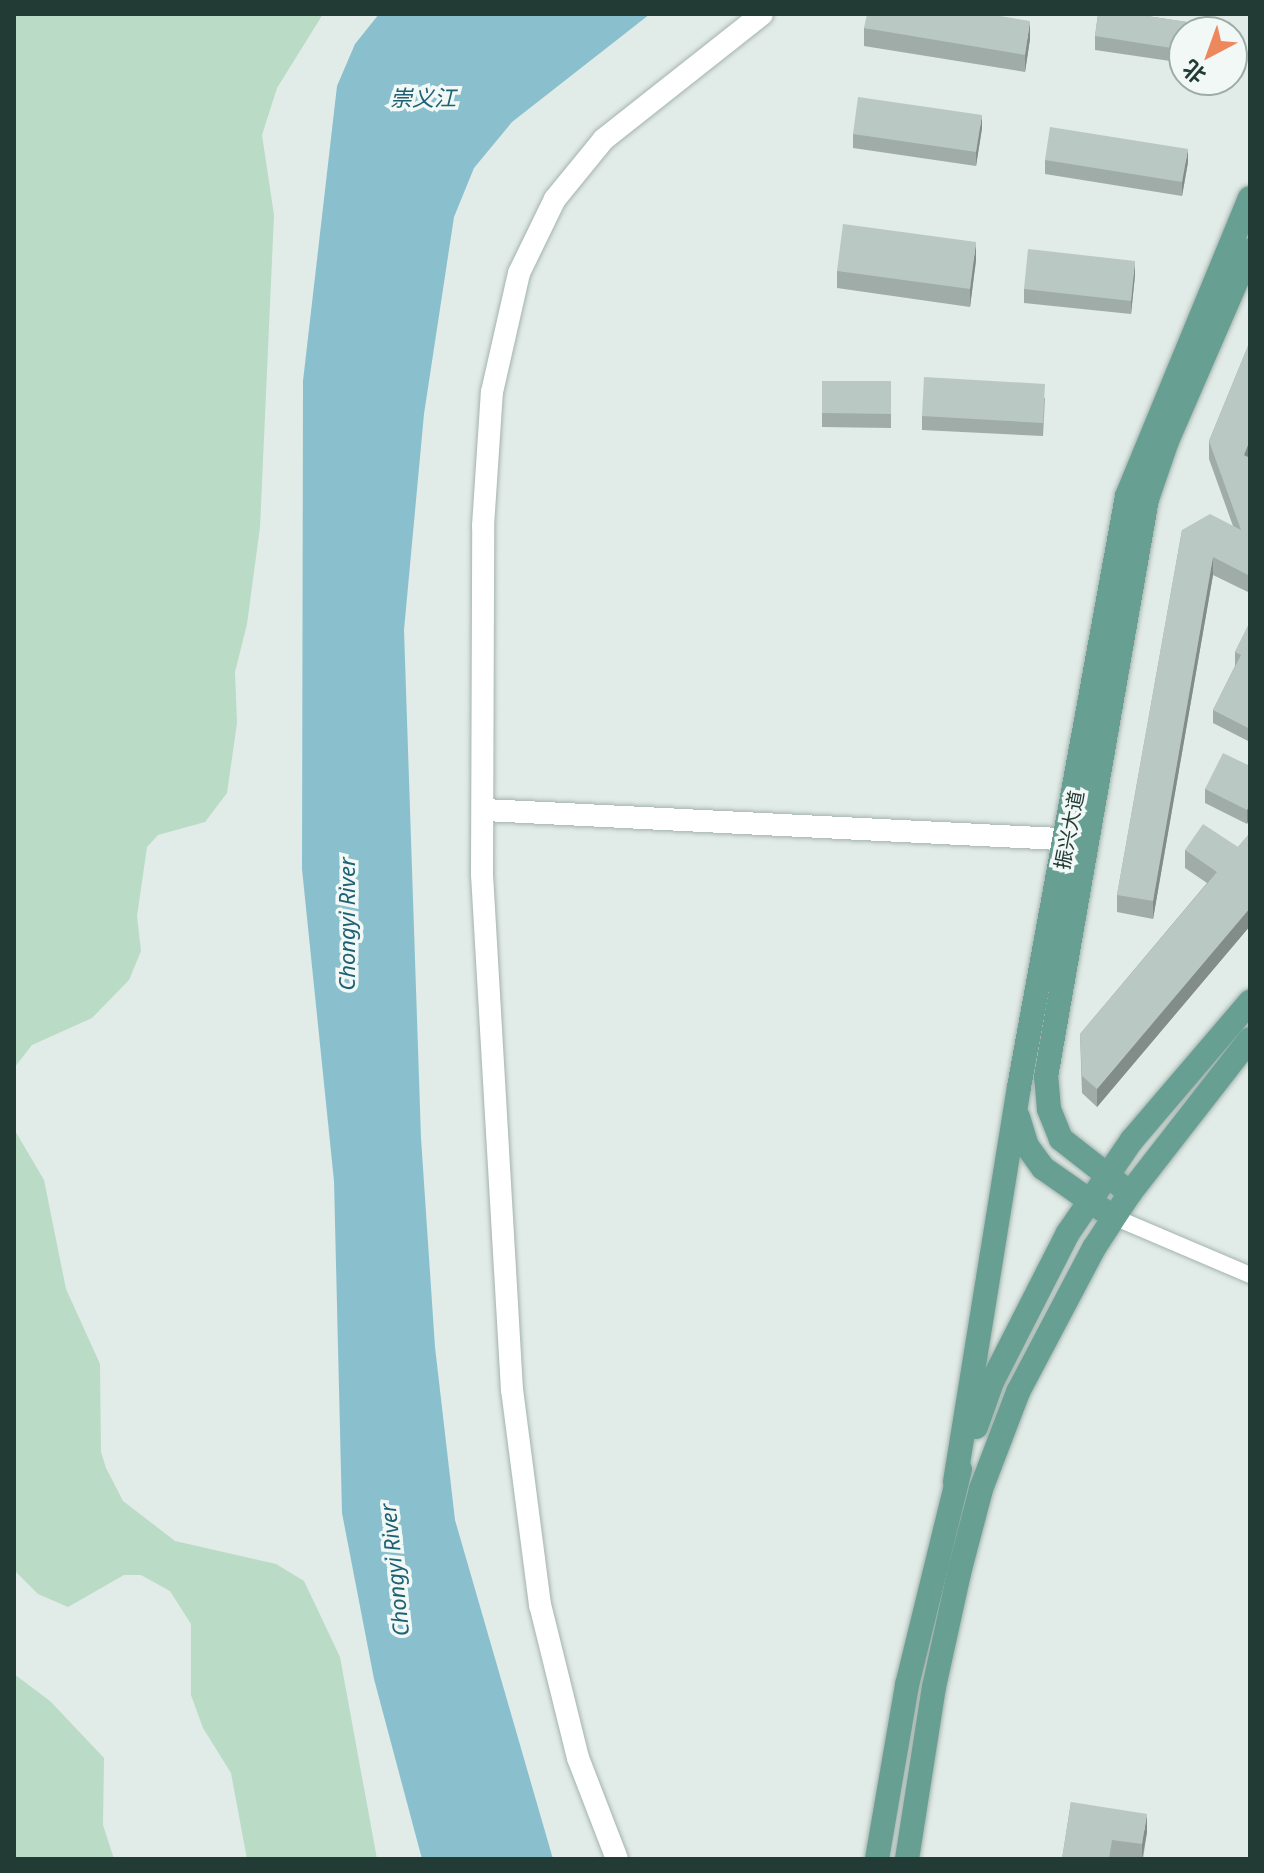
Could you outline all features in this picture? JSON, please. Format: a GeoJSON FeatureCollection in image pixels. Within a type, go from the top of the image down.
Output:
{"type":"FeatureCollection","features":[{"type":"Feature","properties":{"kind":"main road"},"geometry":{"type":"LineString","coordinates":[[617,1859],[578,1758],[540,1605],[512,1390],[482,874],[485,810],[483,526],[492,392],[519,273],[555,199],[604,139],[762,14]]}},
{"type":"Feature","properties":{"kind":"main road","name":"振兴大道"},"geometry":{"type":"LineString","coordinates":[[1130,1193],[1061,1139],[1049,1109],[1046,1077],[1127,496],[1250,198]]}},
{"type":"Feature","properties":{"kind":"main road","name":"振兴大道"},"geometry":{"type":"LineString","coordinates":[[955,1482],[1019,1087],[1078,840],[1147,499],[1167,441],[1250,250]]}},
{"type":"Feature","properties":{"kind":"main road"},"geometry":{"type":"LineString","coordinates":[[485,810],[1078,840]]}},
{"type":"Feature","properties":{"kind":"main road"},"geometry":{"type":"LineString","coordinates":[[877,1859],[907,1685],[955,1482],[992,1382],[1061,1246],[1090,1201],[1250,1002]]}},
{"type":"Feature","properties":{"kind":"main road"},"geometry":{"type":"LineString","coordinates":[[907,1859],[934,1687],[981,1489],[1018,1392],[1114,1217],[1250,1039]]}},
{"type":"Feature","properties":{"kind":"main road"},"geometry":{"type":"LineString","coordinates":[[1019,1087],[1018,1117],[1027,1146],[1043,1168],[1114,1217]]}},
{"type":"Feature","properties":{"kind":"street"},"geometry":{"type":"LineString","coordinates":[[1114,1217],[1250,1275]]}},
{"type":"Feature","properties":{"kind":"green space"},"geometry":{"type":"Polygon","coordinates":[[[14,14],[323,14],[277,88],[262,135],[274,215],[260,527],[247,624],[235,672],[237,723],[227,793],[205,822],[158,835],[147,847],[137,916],[141,951],[129,980],[92,1018],[32,1045],[14,1068],[14,14]]]}},
{"type":"Feature","properties":{"kind":"green space"},"geometry":{"type":"Polygon","coordinates":[[[14,1129],[44,1180],[66,1289],[100,1364],[101,1452],[106,1468],[123,1501],[175,1541],[276,1564],[304,1581],[340,1657],[377,1859],[247,1859],[231,1773],[203,1728],[191,1695],[191,1624],[170,1591],[141,1575],[124,1575],[68,1607],[38,1594],[14,1570],[14,1129]]]}},
{"type":"Feature","properties":{"kind":"green space"},"geometry":{"type":"Polygon","coordinates":[[[14,1674],[50,1701],[104,1758],[103,1825],[114,1859],[14,1859],[14,1674]]]}},
{"type":"Feature","properties":{"kind":"water","name":"崇义江"},"geometry":{"type":"Polygon","coordinates":[[[379,14],[650,14],[512,122],[474,168],[454,217],[424,414],[404,630],[421,1138],[435,1347],[455,1520],[553,1859],[422,1859],[374,1679],[342,1513],[334,1181],[302,869],[303,381],[337,86],[355,44],[379,14]]]}},
{"type":"Feature","properties":{"kind":"building"},"geometry":{"type":"Polygon","coordinates":[[[867,14],[988,14],[1030,21],[1025,55],[864,28],[867,14]]]}},
{"type":"Feature","properties":{"kind":"building"},"geometry":{"type":"Polygon","coordinates":[[[1098,14],[1134,14],[1168,19],[1168,47],[1095,36],[1098,14]]]}},
{"type":"Feature","properties":{"kind":"building"},"geometry":{"type":"Polygon","coordinates":[[[858,97],[982,115],[976,152],[853,134],[858,97]]]}},
{"type":"Feature","properties":{"kind":"building"},"geometry":{"type":"Polygon","coordinates":[[[1050,127],[1188,149],[1182,182],[1045,160],[1050,127]]]}},
{"type":"Feature","properties":{"kind":"building"},"geometry":{"type":"Polygon","coordinates":[[[843,224],[976,242],[970,289],[837,271],[843,224]]]}},
{"type":"Feature","properties":{"kind":"building"},"geometry":{"type":"Polygon","coordinates":[[[1028,249],[1135,261],[1131,301],[1024,289],[1028,249]]]}},
{"type":"Feature","properties":{"kind":"building"},"geometry":{"type":"Polygon","coordinates":[[[1250,341],[1250,440],[1244,455],[1250,458],[1250,576],[1213,557],[1153,901],[1117,895],[1182,530],[1210,514],[1241,530],[1209,441],[1250,341]]]}},
{"type":"Feature","properties":{"kind":"building"},"geometry":{"type":"Polygon","coordinates":[[[924,377],[1045,384],[1043,423],[922,416],[924,377]]]}},
{"type":"Feature","properties":{"kind":"building"},"geometry":{"type":"Polygon","coordinates":[[[822,381],[891,381],[891,414],[822,413],[822,381]]]}},
{"type":"Feature","properties":{"kind":"building"},"geometry":{"type":"Polygon","coordinates":[[[1250,622],[1250,729],[1213,710],[1241,655],[1235,652],[1250,622]]]}},
{"type":"Feature","properties":{"kind":"building"},"geometry":{"type":"Polygon","coordinates":[[[1223,753],[1250,766],[1250,804],[1247,810],[1205,789],[1223,753]]]}},
{"type":"Feature","properties":{"kind":"building"},"geometry":{"type":"Polygon","coordinates":[[[1203,824],[1238,847],[1250,833],[1250,908],[1097,1089],[1082,1076],[1080,1034],[1217,872],[1185,850],[1203,824]]]}},
{"type":"Feature","properties":{"kind":"building"},"geometry":{"type":"Polygon","coordinates":[[[1071,1802],[1147,1814],[1142,1844],[1112,1840],[1109,1859],[1062,1859],[1071,1802]]]}},
{"type":"Feature","properties":{"kind":"water label","name":"Chongyi River"},"geometry":{"type":"Point","coordinates":[347,924]}},
{"type":"Feature","properties":{"kind":"water label","name":"Chongyi River"},"geometry":{"type":"Point","coordinates":[394,1570]}}]}
